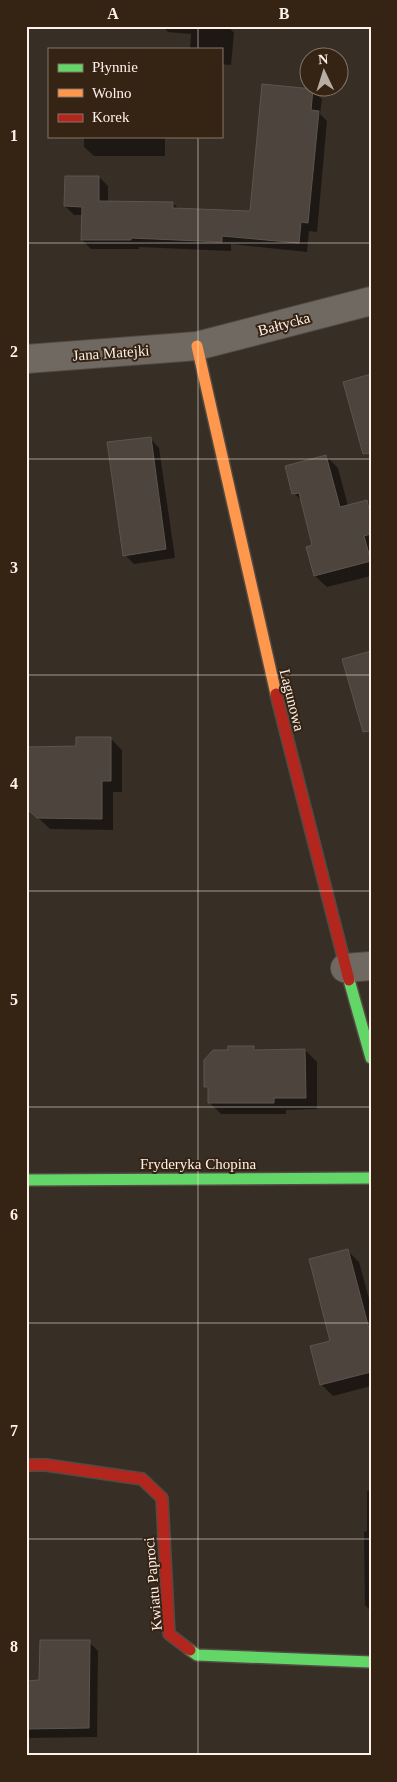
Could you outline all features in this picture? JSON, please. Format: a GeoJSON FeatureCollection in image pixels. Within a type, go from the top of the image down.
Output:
{"type":"FeatureCollection","features":[{"type":"Feature","properties":{"kind":"street","name":"Bałtycka"},"geometry":{"type":"LineString","coordinates":[[197,346],[371,301]]}},
{"type":"Feature","properties":{"kind":"street","name":"Jana Matejki"},"geometry":{"type":"LineString","coordinates":[[26,359],[197,346]]}},
{"type":"Feature","properties":{"kind":"street","name":"Lagunowa"},"geometry":{"type":"LineString","coordinates":[[197,346],[269,667],[358,967],[371,1058]]}},
{"type":"Feature","properties":{"kind":"street","name":"Fryderyka Chopina"},"geometry":{"type":"LineString","coordinates":[[26,1180],[371,1178]]}},
{"type":"Feature","properties":{"kind":"street","name":"Kwiatu Paproci"},"geometry":{"type":"LineString","coordinates":[[26,1465],[46,1464],[142,1479],[162,1498],[169,1634],[197,1655],[371,1662]]}},
{"type":"Feature","properties":{"kind":"building"},"geometry":{"type":"Polygon","coordinates":[[[262,84],[300,88],[300,98],[312,98],[311,110],[319,111],[308,223],[301,222],[299,243],[222,236],[222,242],[131,238],[131,240],[81,240],[82,207],[64,206],[65,176],[99,176],[99,201],[173,202],[173,208],[250,211],[262,84]]]}},
{"type":"Feature","properties":{"kind":"building"},"geometry":{"type":"Polygon","coordinates":[[[371,374],[371,453],[363,454],[343,382],[371,374]]]}},
{"type":"Feature","properties":{"kind":"building"},"geometry":{"type":"Polygon","coordinates":[[[151,437],[166,549],[123,556],[107,442],[151,437]]]}},
{"type":"Feature","properties":{"kind":"building"},"geometry":{"type":"Polygon","coordinates":[[[326,455],[340,507],[367,500],[371,516],[371,534],[364,536],[371,561],[314,576],[306,547],[312,545],[299,493],[292,494],[285,466],[326,455]]]}},
{"type":"Feature","properties":{"kind":"building"},"geometry":{"type":"Polygon","coordinates":[[[371,651],[371,731],[363,732],[342,659],[371,651]]]}},
{"type":"Feature","properties":{"kind":"building"},"geometry":{"type":"Polygon","coordinates":[[[76,737],[111,737],[111,781],[102,781],[102,819],[37,818],[26,808],[26,747],[76,746],[76,737]]]}},
{"type":"Feature","properties":{"kind":"building"},"geometry":{"type":"Polygon","coordinates":[[[228,1046],[254,1046],[254,1050],[305,1049],[306,1098],[274,1098],[274,1103],[208,1103],[208,1087],[204,1087],[204,1060],[213,1050],[228,1050],[228,1046]]]}},
{"type":"Feature","properties":{"kind":"building"},"geometry":{"type":"Polygon","coordinates":[[[348,1249],[371,1336],[371,1372],[320,1385],[310,1346],[330,1341],[309,1259],[348,1249]]]}},
{"type":"Feature","properties":{"kind":"building"},"geometry":{"type":"Polygon","coordinates":[[[40,1640],[90,1640],[89,1728],[26,1729],[26,1681],[39,1680],[40,1640]]]}},
{"type":"Feature","properties":{"kind":"traffic: fast"},"geometry":{"type":"LineString","coordinates":[[349,980],[371,1058]]}},
{"type":"Feature","properties":{"kind":"traffic: fast"},"geometry":{"type":"LineString","coordinates":[[26,1180],[371,1178]]}},
{"type":"Feature","properties":{"kind":"traffic: fast"},"geometry":{"type":"LineString","coordinates":[[190,1650],[197,1655],[371,1662]]}},
{"type":"Feature","properties":{"kind":"traffic: slow"},"geometry":{"type":"LineString","coordinates":[[197,346],[276,694]]}},
{"type":"Feature","properties":{"kind":"traffic: jam"},"geometry":{"type":"LineString","coordinates":[[276,694],[349,980]]}},
{"type":"Feature","properties":{"kind":"traffic: jam"},"geometry":{"type":"LineString","coordinates":[[26,1465],[46,1465],[142,1479],[162,1498],[169,1634],[190,1650]]}}]}
